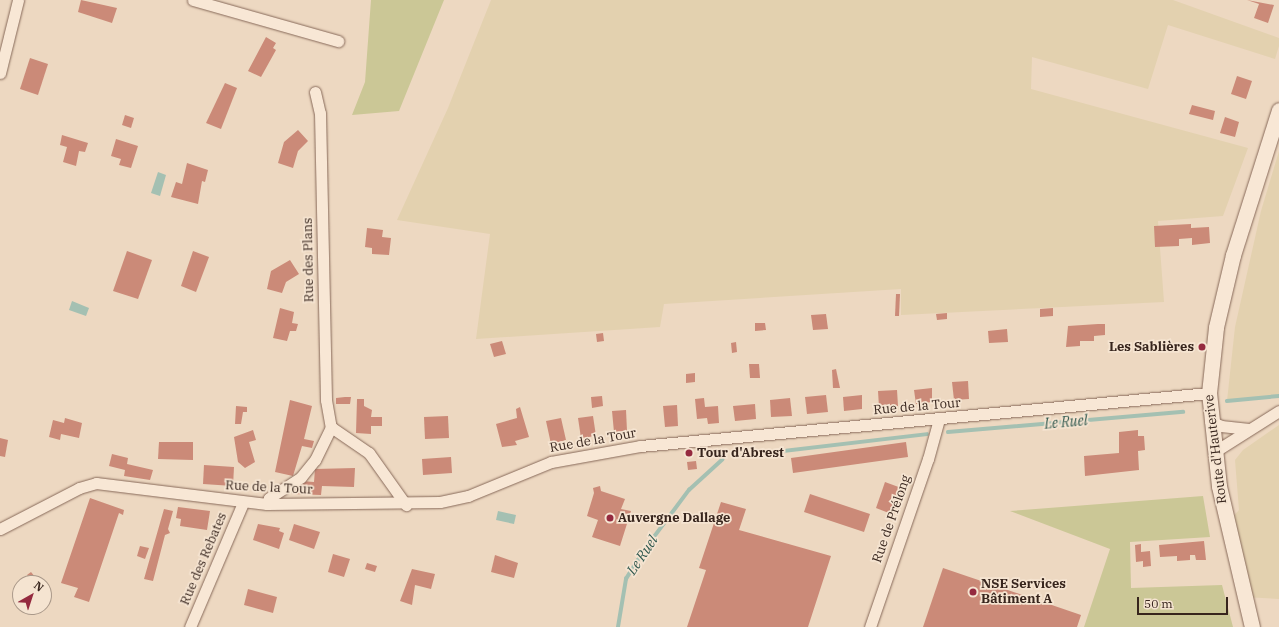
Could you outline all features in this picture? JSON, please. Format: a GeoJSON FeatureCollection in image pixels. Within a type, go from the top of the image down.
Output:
{"type":"FeatureCollection","features":[{"type":"Feature","properties":{"kind":"main road","name":"Route d'Hauterive"},"geometry":{"type":"LineString","coordinates":[[1252,627],[1226,524],[1214,452],[1210,421],[1209,393],[1216,327],[1233,255],[1279,110]]}},
{"type":"Feature","properties":{"kind":"street"},"geometry":{"type":"LineString","coordinates":[[0,74],[18,0]]}},
{"type":"Feature","properties":{"kind":"street"},"geometry":{"type":"LineString","coordinates":[[193,0],[338,41]]}},
{"type":"Feature","properties":{"kind":"street","name":"Rue des Plans"},"geometry":{"type":"LineString","coordinates":[[315,92],[320,113],[326,400],[331,427]]}},
{"type":"Feature","properties":{"kind":"street","name":"Rue de la Tour"},"geometry":{"type":"LineString","coordinates":[[0,529],[79,488],[96,483],[267,504],[406,505],[468,496],[551,462],[570,457],[640,446],[1209,393]]}},
{"type":"Feature","properties":{"kind":"street"},"geometry":{"type":"LineString","coordinates":[[1214,452],[1279,411]]}},
{"type":"Feature","properties":{"kind":"street","name":"Rue de Prélong"},"geometry":{"type":"LineString","coordinates":[[870,627],[928,460],[939,418]]}},
{"type":"Feature","properties":{"kind":"street"},"geometry":{"type":"LineString","coordinates":[[1210,421],[1221,426],[1249,429]]}},
{"type":"Feature","properties":{"kind":"street"},"geometry":{"type":"LineString","coordinates":[[267,504],[269,498],[301,477],[315,460],[331,427],[369,453],[406,505]]}},
{"type":"Feature","properties":{"kind":"street","name":"Rue des Rebates"},"geometry":{"type":"LineString","coordinates":[[190,627],[243,502]]}},
{"type":"Feature","properties":{"kind":"shaded area"},"geometry":{"type":"Polygon","coordinates":[[[371,0],[444,0],[399,111],[352,115],[365,82],[371,0]]]}},
{"type":"Feature","properties":{"kind":"shaded area"},"geometry":{"type":"Polygon","coordinates":[[[491,0],[1173,0],[1279,38],[1279,46],[1275,59],[1168,25],[1148,89],[1032,57],[1031,89],[1248,148],[1223,216],[1158,221],[1164,302],[901,315],[901,289],[664,304],[660,327],[476,339],[490,234],[397,220],[448,108],[491,0]]]}},
{"type":"Feature","properties":{"kind":"shaded area"},"geometry":{"type":"Polygon","coordinates":[[[1279,151],[1279,396],[1227,401],[1235,327],[1261,211],[1279,151]]]}},
{"type":"Feature","properties":{"kind":"shaded area"},"geometry":{"type":"Polygon","coordinates":[[[158,172],[166,175],[160,196],[151,193],[158,172]]]}},
{"type":"Feature","properties":{"kind":"shaded area"},"geometry":{"type":"Polygon","coordinates":[[[72,301],[89,308],[86,316],[69,310],[72,301]]]}},
{"type":"Feature","properties":{"kind":"shaded area"},"geometry":{"type":"Polygon","coordinates":[[[1279,425],[1279,599],[1244,597],[1226,524],[1239,510],[1235,460],[1243,450],[1279,425]]]}},
{"type":"Feature","properties":{"kind":"shaded area"},"geometry":{"type":"Polygon","coordinates":[[[1203,496],[1210,537],[1130,542],[1131,588],[1222,585],[1233,627],[1084,627],[1110,549],[1010,511],[1203,496]]]}},
{"type":"Feature","properties":{"kind":"shaded area"},"geometry":{"type":"Polygon","coordinates":[[[498,511],[516,515],[514,524],[496,520],[498,511]]]}},
{"type":"Feature","properties":{"kind":"building"},"geometry":{"type":"Polygon","coordinates":[[[81,0],[117,8],[112,23],[78,12],[81,0]]]}},
{"type":"Feature","properties":{"kind":"building"},"geometry":{"type":"Polygon","coordinates":[[[1247,0],[1274,5],[1268,23],[1254,18],[1259,4],[1247,0]]]}},
{"type":"Feature","properties":{"kind":"building"},"geometry":{"type":"Polygon","coordinates":[[[266,37],[276,43],[273,48],[276,50],[261,77],[248,71],[266,37]]]}},
{"type":"Feature","properties":{"kind":"building"},"geometry":{"type":"Polygon","coordinates":[[[30,58],[48,64],[38,95],[20,89],[30,58]]]}},
{"type":"Feature","properties":{"kind":"building"},"geometry":{"type":"Polygon","coordinates":[[[1237,76],[1252,81],[1246,99],[1231,94],[1237,76]]]}},
{"type":"Feature","properties":{"kind":"building"},"geometry":{"type":"Polygon","coordinates":[[[225,83],[237,88],[221,129],[206,123],[225,83]]]}},
{"type":"Feature","properties":{"kind":"building"},"geometry":{"type":"Polygon","coordinates":[[[1192,105],[1215,111],[1213,120],[1189,114],[1192,105]]]}},
{"type":"Feature","properties":{"kind":"building"},"geometry":{"type":"Polygon","coordinates":[[[125,115],[134,118],[131,128],[122,125],[125,115]]]}},
{"type":"Feature","properties":{"kind":"building"},"geometry":{"type":"Polygon","coordinates":[[[1225,117],[1239,122],[1235,137],[1220,133],[1225,117]]]}},
{"type":"Feature","properties":{"kind":"building"},"geometry":{"type":"Polygon","coordinates":[[[298,130],[308,141],[298,151],[293,168],[278,163],[284,142],[298,130]]]}},
{"type":"Feature","properties":{"kind":"building"},"geometry":{"type":"Polygon","coordinates":[[[62,135],[88,143],[85,152],[79,151],[76,166],[63,162],[67,147],[60,145],[62,135]]]}},
{"type":"Feature","properties":{"kind":"building"},"geometry":{"type":"Polygon","coordinates":[[[116,139],[138,146],[131,168],[119,165],[121,159],[111,156],[116,139]]]}},
{"type":"Feature","properties":{"kind":"building"},"geometry":{"type":"Polygon","coordinates":[[[187,163],[208,170],[205,182],[202,181],[198,204],[171,197],[176,182],[182,184],[187,163]]]}},
{"type":"Feature","properties":{"kind":"building"},"geometry":{"type":"Polygon","coordinates":[[[1191,224],[1191,228],[1209,227],[1210,243],[1192,245],[1192,238],[1179,239],[1179,246],[1155,247],[1154,226],[1191,224]]]}},
{"type":"Feature","properties":{"kind":"building"},"geometry":{"type":"Polygon","coordinates":[[[367,228],[383,230],[382,237],[391,238],[389,255],[372,254],[372,248],[365,247],[367,228]]]}},
{"type":"Feature","properties":{"kind":"building"},"geometry":{"type":"Polygon","coordinates":[[[127,251],[152,260],[138,299],[113,291],[127,251]]]}},
{"type":"Feature","properties":{"kind":"building"},"geometry":{"type":"Polygon","coordinates":[[[193,251],[209,257],[196,292],[181,286],[193,251]]]}},
{"type":"Feature","properties":{"kind":"building"},"geometry":{"type":"Polygon","coordinates":[[[290,260],[299,274],[286,282],[282,293],[267,289],[271,271],[290,260]]]}},
{"type":"Feature","properties":{"kind":"building"},"geometry":{"type":"Polygon","coordinates":[[[896,294],[900,294],[899,316],[895,316],[896,294]]]}},
{"type":"Feature","properties":{"kind":"building"},"geometry":{"type":"Polygon","coordinates":[[[280,308],[294,312],[292,323],[298,324],[296,331],[290,331],[287,341],[273,338],[280,308]]]}},
{"type":"Feature","properties":{"kind":"building"},"geometry":{"type":"Polygon","coordinates":[[[1053,308],[1053,316],[1040,317],[1040,309],[1053,308]]]}},
{"type":"Feature","properties":{"kind":"building"},"geometry":{"type":"Polygon","coordinates":[[[947,313],[947,319],[937,320],[936,314],[947,313]]]}},
{"type":"Feature","properties":{"kind":"building"},"geometry":{"type":"Polygon","coordinates":[[[826,314],[828,329],[813,330],[811,315],[826,314]]]}},
{"type":"Feature","properties":{"kind":"building"},"geometry":{"type":"Polygon","coordinates":[[[755,323],[765,323],[766,330],[755,331],[755,323]]]}},
{"type":"Feature","properties":{"kind":"building"},"geometry":{"type":"Polygon","coordinates":[[[1105,324],[1105,335],[1094,336],[1094,341],[1080,341],[1080,346],[1066,347],[1068,326],[1105,324]]]}},
{"type":"Feature","properties":{"kind":"building"},"geometry":{"type":"Polygon","coordinates":[[[1007,329],[1008,342],[989,343],[988,331],[1007,329]]]}},
{"type":"Feature","properties":{"kind":"building"},"geometry":{"type":"Polygon","coordinates":[[[603,333],[604,341],[597,342],[596,334],[603,333]]]}},
{"type":"Feature","properties":{"kind":"building"},"geometry":{"type":"Polygon","coordinates":[[[502,341],[506,354],[494,357],[490,344],[502,341]]]}},
{"type":"Feature","properties":{"kind":"building"},"geometry":{"type":"Polygon","coordinates":[[[736,342],[737,352],[732,353],[731,343],[736,342]]]}},
{"type":"Feature","properties":{"kind":"building"},"geometry":{"type":"Polygon","coordinates":[[[749,364],[759,364],[760,378],[750,378],[749,364]]]}},
{"type":"Feature","properties":{"kind":"building"},"geometry":{"type":"Polygon","coordinates":[[[836,369],[840,388],[833,388],[832,370],[836,369]]]}},
{"type":"Feature","properties":{"kind":"building"},"geometry":{"type":"Polygon","coordinates":[[[695,373],[695,382],[686,383],[686,374],[695,373]]]}},
{"type":"Feature","properties":{"kind":"building"},"geometry":{"type":"Polygon","coordinates":[[[968,381],[969,399],[954,400],[952,382],[968,381]]]}},
{"type":"Feature","properties":{"kind":"building"},"geometry":{"type":"Polygon","coordinates":[[[932,388],[932,402],[916,404],[914,390],[932,388]]]}},
{"type":"Feature","properties":{"kind":"building"},"geometry":{"type":"Polygon","coordinates":[[[897,390],[898,406],[879,407],[878,391],[897,390]]]}},
{"type":"Feature","properties":{"kind":"building"},"geometry":{"type":"Polygon","coordinates":[[[826,395],[828,412],[807,414],[805,397],[826,395]]]}},
{"type":"Feature","properties":{"kind":"building"},"geometry":{"type":"Polygon","coordinates":[[[862,395],[862,409],[844,411],[843,397],[862,395]]]}},
{"type":"Feature","properties":{"kind":"building"},"geometry":{"type":"Polygon","coordinates":[[[602,396],[603,406],[592,408],[591,397],[602,396]]]}},
{"type":"Feature","properties":{"kind":"building"},"geometry":{"type":"Polygon","coordinates":[[[351,397],[350,404],[336,404],[336,398],[351,397]]]}},
{"type":"Feature","properties":{"kind":"building"},"geometry":{"type":"Polygon","coordinates":[[[704,398],[705,407],[718,406],[719,423],[708,424],[707,418],[697,419],[695,399],[704,398]]]}},
{"type":"Feature","properties":{"kind":"building"},"geometry":{"type":"Polygon","coordinates":[[[790,398],[792,416],[771,417],[770,400],[790,398]]]}},
{"type":"Feature","properties":{"kind":"building"},"geometry":{"type":"Polygon","coordinates":[[[357,399],[364,399],[364,406],[372,410],[371,417],[382,417],[382,426],[371,426],[371,434],[356,433],[357,399]]]}},
{"type":"Feature","properties":{"kind":"building"},"geometry":{"type":"Polygon","coordinates":[[[290,400],[312,406],[304,439],[314,441],[312,448],[302,446],[293,476],[275,472],[290,400]]]}},
{"type":"Feature","properties":{"kind":"building"},"geometry":{"type":"Polygon","coordinates":[[[755,404],[756,419],[735,421],[733,406],[755,404]]]}},
{"type":"Feature","properties":{"kind":"building"},"geometry":{"type":"Polygon","coordinates":[[[677,405],[678,426],[665,427],[663,406],[677,405]]]}},
{"type":"Feature","properties":{"kind":"building"},"geometry":{"type":"Polygon","coordinates":[[[236,406],[247,407],[247,412],[243,412],[241,424],[235,424],[236,406]]]}},
{"type":"Feature","properties":{"kind":"building"},"geometry":{"type":"Polygon","coordinates":[[[520,407],[529,437],[515,441],[517,445],[502,447],[496,424],[517,418],[516,409],[520,407]]]}},
{"type":"Feature","properties":{"kind":"building"},"geometry":{"type":"Polygon","coordinates":[[[626,410],[627,431],[614,432],[612,411],[626,410]]]}},
{"type":"Feature","properties":{"kind":"building"},"geometry":{"type":"Polygon","coordinates":[[[448,416],[449,438],[425,439],[424,417],[448,416]]]}},
{"type":"Feature","properties":{"kind":"building"},"geometry":{"type":"Polygon","coordinates":[[[593,416],[596,436],[581,438],[578,418],[593,416]]]}},
{"type":"Feature","properties":{"kind":"building"},"geometry":{"type":"Polygon","coordinates":[[[65,418],[82,423],[79,438],[61,434],[60,440],[49,437],[53,420],[64,423],[65,418]]]}},
{"type":"Feature","properties":{"kind":"building"},"geometry":{"type":"Polygon","coordinates":[[[561,418],[566,440],[551,444],[546,421],[561,418]]]}},
{"type":"Feature","properties":{"kind":"building"},"geometry":{"type":"Polygon","coordinates":[[[253,430],[256,440],[249,442],[255,462],[245,468],[238,462],[234,437],[253,430]]]}},
{"type":"Feature","properties":{"kind":"building"},"geometry":{"type":"Polygon","coordinates":[[[1138,430],[1138,436],[1144,436],[1145,450],[1138,451],[1139,470],[1085,476],[1084,456],[1119,453],[1119,432],[1138,430]]]}},
{"type":"Feature","properties":{"kind":"building"},"geometry":{"type":"Polygon","coordinates":[[[0,438],[8,440],[5,457],[0,456],[0,438]]]}},
{"type":"Feature","properties":{"kind":"building"},"geometry":{"type":"Polygon","coordinates":[[[159,442],[193,442],[193,460],[158,459],[159,442]]]}},
{"type":"Feature","properties":{"kind":"building"},"geometry":{"type":"Polygon","coordinates":[[[906,442],[908,457],[793,473],[791,458],[906,442]]]}},
{"type":"Feature","properties":{"kind":"building"},"geometry":{"type":"Polygon","coordinates":[[[112,454],[128,458],[127,464],[153,470],[150,480],[124,476],[125,470],[109,466],[112,454]]]}},
{"type":"Feature","properties":{"kind":"building"},"geometry":{"type":"Polygon","coordinates":[[[451,457],[452,473],[423,475],[422,459],[451,457]]]}},
{"type":"Feature","properties":{"kind":"building"},"geometry":{"type":"Polygon","coordinates":[[[696,461],[697,469],[688,470],[687,462],[696,461]]]}},
{"type":"Feature","properties":{"kind":"building"},"geometry":{"type":"Polygon","coordinates":[[[204,465],[234,467],[233,486],[203,484],[204,465]]]}},
{"type":"Feature","properties":{"kind":"building"},"geometry":{"type":"Polygon","coordinates":[[[355,468],[354,487],[322,486],[321,495],[293,494],[294,487],[300,488],[301,481],[314,482],[315,469],[355,468]]]}},
{"type":"Feature","properties":{"kind":"building"},"geometry":{"type":"Polygon","coordinates":[[[885,482],[904,489],[894,515],[876,508],[885,482]]]}},
{"type":"Feature","properties":{"kind":"building","name":"Auvergne Dallage"},"geometry":{"type":"Polygon","coordinates":[[[600,486],[601,491],[625,499],[621,509],[631,511],[620,546],[592,537],[598,520],[587,516],[594,493],[593,488],[600,486]]]}},
{"type":"Feature","properties":{"kind":"building"},"geometry":{"type":"Polygon","coordinates":[[[810,494],[870,514],[864,532],[804,512],[810,494]]]}},
{"type":"Feature","properties":{"kind":"building"},"geometry":{"type":"Polygon","coordinates":[[[90,498],[124,510],[123,515],[119,513],[89,602],[74,597],[78,588],[61,583],[90,498]]]}},
{"type":"Feature","properties":{"kind":"building"},"geometry":{"type":"Polygon","coordinates":[[[721,502],[746,509],[739,530],[831,556],[808,627],[687,627],[706,570],[699,568],[721,502]]]}},
{"type":"Feature","properties":{"kind":"building"},"geometry":{"type":"Polygon","coordinates":[[[178,507],[210,511],[207,530],[180,526],[181,519],[176,518],[178,507]]]}},
{"type":"Feature","properties":{"kind":"building"},"geometry":{"type":"Polygon","coordinates":[[[164,509],[173,511],[168,529],[170,533],[165,535],[153,581],[144,579],[164,509]]]}},
{"type":"Feature","properties":{"kind":"building"},"geometry":{"type":"Polygon","coordinates":[[[258,524],[280,528],[279,531],[284,533],[279,549],[253,540],[258,524]]]}},
{"type":"Feature","properties":{"kind":"building"},"geometry":{"type":"Polygon","coordinates":[[[294,524],[320,532],[314,549],[289,540],[294,524]]]}},
{"type":"Feature","properties":{"kind":"building"},"geometry":{"type":"Polygon","coordinates":[[[1204,541],[1206,560],[1196,560],[1195,555],[1190,555],[1190,560],[1177,561],[1177,556],[1160,557],[1159,545],[1204,541]]]}},
{"type":"Feature","properties":{"kind":"building"},"geometry":{"type":"Polygon","coordinates":[[[1141,544],[1141,552],[1150,551],[1151,566],[1143,567],[1143,561],[1136,562],[1135,545],[1141,544]]]}},
{"type":"Feature","properties":{"kind":"building"},"geometry":{"type":"Polygon","coordinates":[[[140,546],[149,548],[145,559],[137,556],[140,546]]]}},
{"type":"Feature","properties":{"kind":"building"},"geometry":{"type":"Polygon","coordinates":[[[333,554],[350,559],[344,577],[328,572],[333,554]]]}},
{"type":"Feature","properties":{"kind":"building"},"geometry":{"type":"Polygon","coordinates":[[[495,555],[518,563],[514,578],[491,572],[495,555]]]}},
{"type":"Feature","properties":{"kind":"building"},"geometry":{"type":"Polygon","coordinates":[[[367,563],[377,566],[375,572],[365,569],[367,563]]]}},
{"type":"Feature","properties":{"kind":"building","name":"NSE Services Bâtiment A"},"geometry":{"type":"Polygon","coordinates":[[[943,568],[1081,615],[1077,627],[923,627],[943,568]]]}},
{"type":"Feature","properties":{"kind":"building"},"geometry":{"type":"Polygon","coordinates":[[[412,569],[435,574],[431,589],[415,585],[412,605],[400,601],[412,569]]]}},
{"type":"Feature","properties":{"kind":"building"},"geometry":{"type":"Polygon","coordinates":[[[248,589],[277,597],[273,613],[244,605],[248,589]]]}},
{"type":"Feature","properties":{"kind":"waterway","name":"Le Ruel"},"geometry":{"type":"LineString","coordinates":[[1227,401],[1279,396]]}},
{"type":"Feature","properties":{"kind":"waterway","name":"Le Ruel"},"geometry":{"type":"LineString","coordinates":[[948,432],[1183,412]]}},
{"type":"Feature","properties":{"kind":"waterway","name":"Le Ruel"},"geometry":{"type":"LineString","coordinates":[[741,456],[927,434]]}},
{"type":"Feature","properties":{"kind":"waterway","name":"Le Ruel"},"geometry":{"type":"LineString","coordinates":[[618,627],[626,579],[642,553],[689,490],[722,460]]}},
{"type":"Feature","properties":{"kind":"place","name":"Les Sablières"},"geometry":{"type":"Point","coordinates":[1202,347]}},
{"type":"Feature","properties":{"kind":"place","name":"Tour d'Abrest"},"geometry":{"type":"Point","coordinates":[689,453]}},
{"type":"Feature","properties":{"kind":"place","name":"Auvergne Dallage"},"geometry":{"type":"Point","coordinates":[610,518]}},
{"type":"Feature","properties":{"kind":"place","name":"NSE Services Bâtiment A"},"geometry":{"type":"Point","coordinates":[973,592]}}]}
